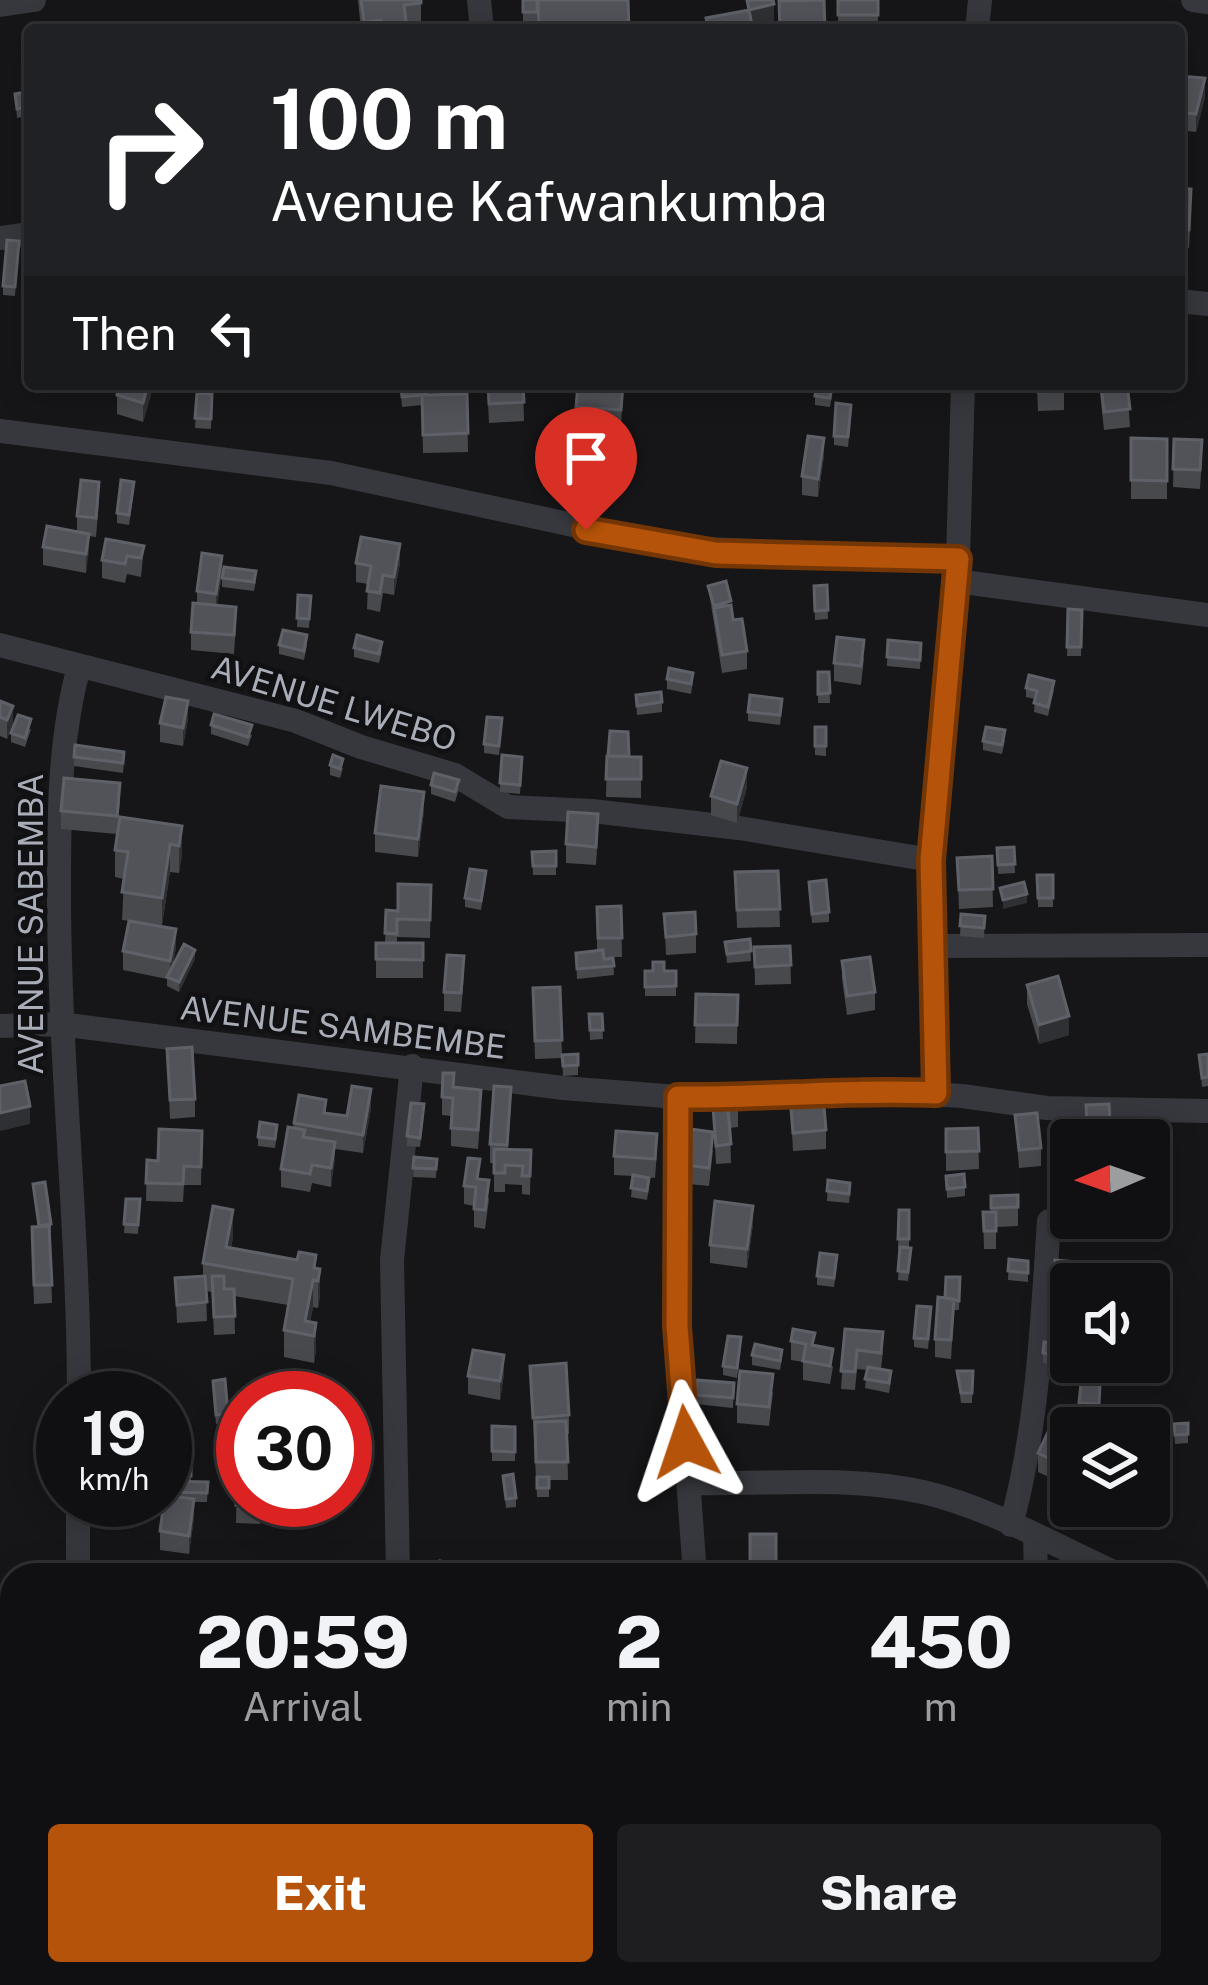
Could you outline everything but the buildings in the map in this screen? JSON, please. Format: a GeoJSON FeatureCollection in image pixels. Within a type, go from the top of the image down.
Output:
{"type":"FeatureCollection","features":[{"type":"Feature","properties":{"kind":"street"},"geometry":{"type":"LineString","coordinates":[[0,5],[34,0]]}},
{"type":"Feature","properties":{"kind":"street"},"geometry":{"type":"LineString","coordinates":[[1193,0],[1208,2]]}},
{"type":"Feature","properties":{"kind":"street"},"geometry":{"type":"LineString","coordinates":[[936,1093],[931,860],[957,570],[962,390]]}},
{"type":"Feature","properties":{"kind":"street"},"geometry":{"type":"LineString","coordinates":[[0,431],[331,472],[680,548],[957,570],[1208,615]]}},
{"type":"Feature","properties":{"kind":"street","name":"AVENUE LWEBO"},"geometry":{"type":"LineString","coordinates":[[0,645],[296,721],[361,747],[455,775],[516,808],[592,811],[739,828],[931,860]]}},
{"type":"Feature","properties":{"kind":"street","name":"AVENUE SABEMBA"},"geometry":{"type":"LineString","coordinates":[[79,1371],[79,1303],[60,1024],[62,797],[67,724],[80,667]]}},
{"type":"Feature","properties":{"kind":"street"},"geometry":{"type":"LineString","coordinates":[[931,946],[1208,945]]}},
{"type":"Feature","properties":{"kind":"street","name":"AVENUE SAMBEMBE"},"geometry":{"type":"LineString","coordinates":[[0,1026],[60,1024],[563,1088],[678,1097],[757,1098],[867,1090],[936,1093],[1034,1107],[1208,1112]]}},
{"type":"Feature","properties":{"kind":"street"},"geometry":{"type":"LineString","coordinates":[[398,1563],[392,1260],[412,1066]]}},
{"type":"Feature","properties":{"kind":"street"},"geometry":{"type":"LineString","coordinates":[[678,1097],[677,1326],[694,1563]]}},
{"type":"Feature","properties":{"kind":"street"},"geometry":{"type":"LineString","coordinates":[[1011,1526],[1038,1382],[1048,1221]]}},
{"type":"Feature","properties":{"kind":"street"},"geometry":{"type":"LineString","coordinates":[[691,1484],[887,1486],[964,1504],[1093,1563]]}},
{"type":"Feature","properties":{"kind":"street"},"geometry":{"type":"LineString","coordinates":[[77,1563],[78,1527]]}},
{"type":"Feature","properties":{"kind":"street"},"geometry":{"type":"LineString","coordinates":[[1035,1537],[1036,1563]]}},
{"type":"Feature","properties":{"kind":"route"},"geometry":{"type":"LineString","coordinates":[[586,530],[716,553],[958,559],[931,860],[936,1093],[867,1090],[757,1098],[678,1097],[677,1326],[686,1442]]}}]}
